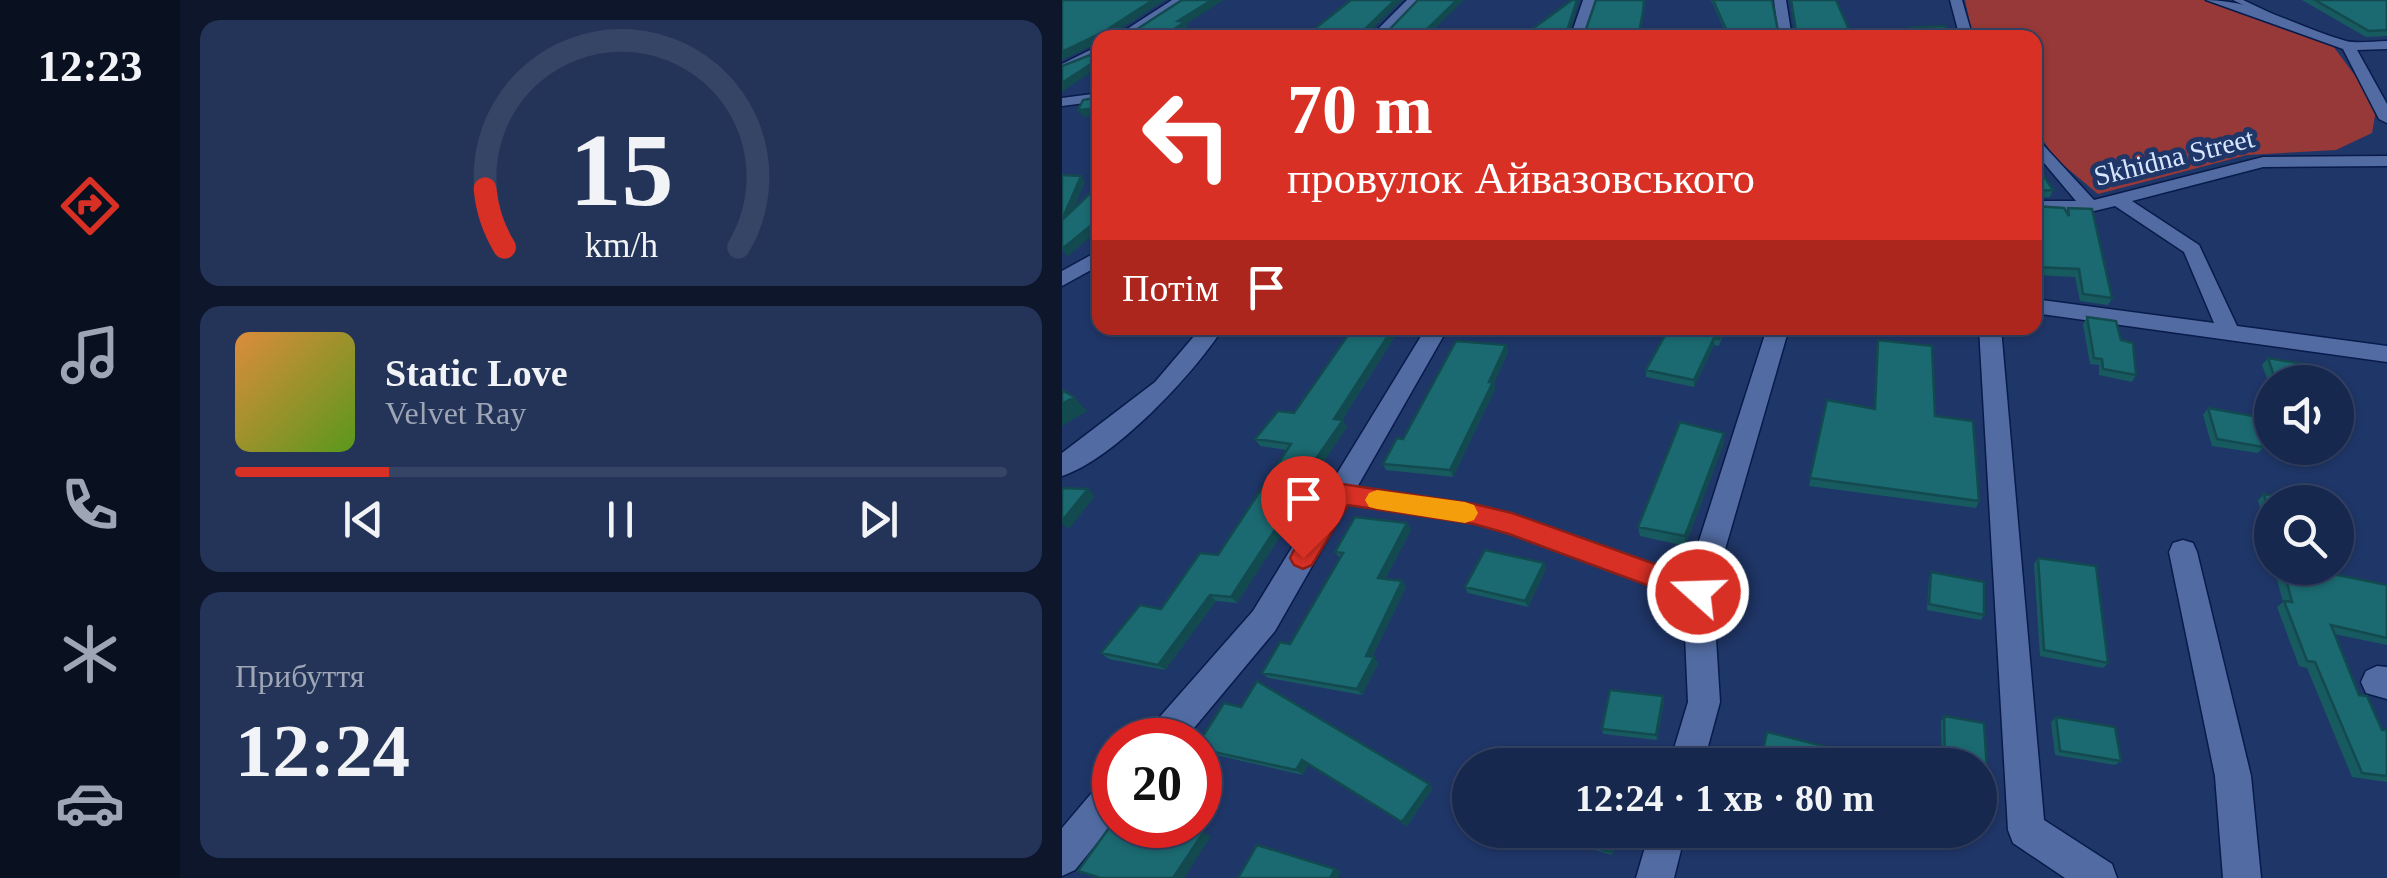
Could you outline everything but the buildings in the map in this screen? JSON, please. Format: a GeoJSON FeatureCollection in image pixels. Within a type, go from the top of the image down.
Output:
{"type":"FeatureCollection","features":[{"type":"Feature","properties":{"kind":"street"},"geometry":{"type":"LineString","coordinates":[[1132,30],[1180,0]]}},
{"type":"Feature","properties":{"kind":"street"},"geometry":{"type":"LineString","coordinates":[[1383,30],[1414,0]]}},
{"type":"Feature","properties":{"kind":"street"},"geometry":{"type":"LineString","coordinates":[[1579,30],[1589,0]]}},
{"type":"Feature","properties":{"kind":"street"},"geometry":{"type":"LineString","coordinates":[[1780,0],[1785,30]]}},
{"type":"Feature","properties":{"kind":"street"},"geometry":{"type":"LineString","coordinates":[[1956,0],[1965,30]]}},
{"type":"Feature","properties":{"kind":"street"},"geometry":{"type":"LineString","coordinates":[[2212,0],[2290,23],[2348,46],[2386,45]]}},
{"type":"Feature","properties":{"kind":"street"},"geometry":{"type":"LineString","coordinates":[[2348,46],[2386,119]]}},
{"type":"Feature","properties":{"kind":"street"},"geometry":{"type":"LineString","coordinates":[[1062,69],[1092,53]]}},
{"type":"Feature","properties":{"kind":"street"},"geometry":{"type":"LineString","coordinates":[[1062,102],[1092,98]]}},
{"type":"Feature","properties":{"kind":"street"},"geometry":{"type":"LineString","coordinates":[[2340,161],[2371,142]]}},
{"type":"Feature","properties":{"kind":"street"},"geometry":{"type":"LineString","coordinates":[[2042,149],[2090,206]]}},
{"type":"Feature","properties":{"kind":"street","name":"Skhidna Street"},"geometry":{"type":"LineString","coordinates":[[2042,206],[2090,206],[2263,162],[2386,160]]}},
{"type":"Feature","properties":{"kind":"street"},"geometry":{"type":"LineString","coordinates":[[2116,199],[2192,249],[2229,332]]}},
{"type":"Feature","properties":{"kind":"street"},"geometry":{"type":"LineString","coordinates":[[1062,280],[1092,261]]}},
{"type":"Feature","properties":{"kind":"street"},"geometry":{"type":"LineString","coordinates":[[2042,307],[2386,354]]}},
{"type":"Feature","properties":{"kind":"street"},"geometry":{"type":"LineString","coordinates":[[1062,466],[1121,426],[1199,349],[1208,335]]}},
{"type":"Feature","properties":{"kind":"street"},"geometry":{"type":"LineString","coordinates":[[1181,718],[1264,621],[1433,335]]}},
{"type":"Feature","properties":{"kind":"street"},"geometry":{"type":"LineString","coordinates":[[1691,748],[1704,702],[1698,592],[1776,335]]}},
{"type":"Feature","properties":{"kind":"street"},"geometry":{"type":"LineString","coordinates":[[1991,335],[2026,830],[2098,878]]}},
{"type":"Feature","properties":{"kind":"street"},"geometry":{"type":"LineString","coordinates":[[2183,552],[2233,776],[2242,878]]}},
{"type":"Feature","properties":{"kind":"street"},"geometry":{"type":"LineString","coordinates":[[1062,856],[1092,821]]}},
{"type":"Feature","properties":{"kind":"street"},"geometry":{"type":"LineString","coordinates":[[1654,878],[1663,848]]}},
{"type":"Feature","properties":{"kind":"lane"},"geometry":{"type":"LineString","coordinates":[[2237,0],[2290,23]]}},
{"type":"Feature","properties":{"kind":"lane"},"geometry":{"type":"LineString","coordinates":[[1342,494],[1474,514],[1512,524],[1698,592]]}},
{"type":"Feature","properties":{"kind":"shaded area"},"geometry":{"type":"Polygon","coordinates":[[[1965,0],[2203,0],[2292,27],[2333,46],[2377,105],[2372,133],[2336,150],[2247,155],[2098,194],[2055,158],[2042,138],[2042,30],[1971,30],[1965,0]]]}},
{"type":"Feature","properties":{"kind":"slow traffic"},"geometry":{"type":"LineString","coordinates":[[1377,500],[1465,513]]}},
{"type":"Feature","properties":{"kind":"route"},"geometry":{"type":"LineString","coordinates":[[1303,558],[1342,494],[1474,514],[1512,524],[1698,592]]}}]}
